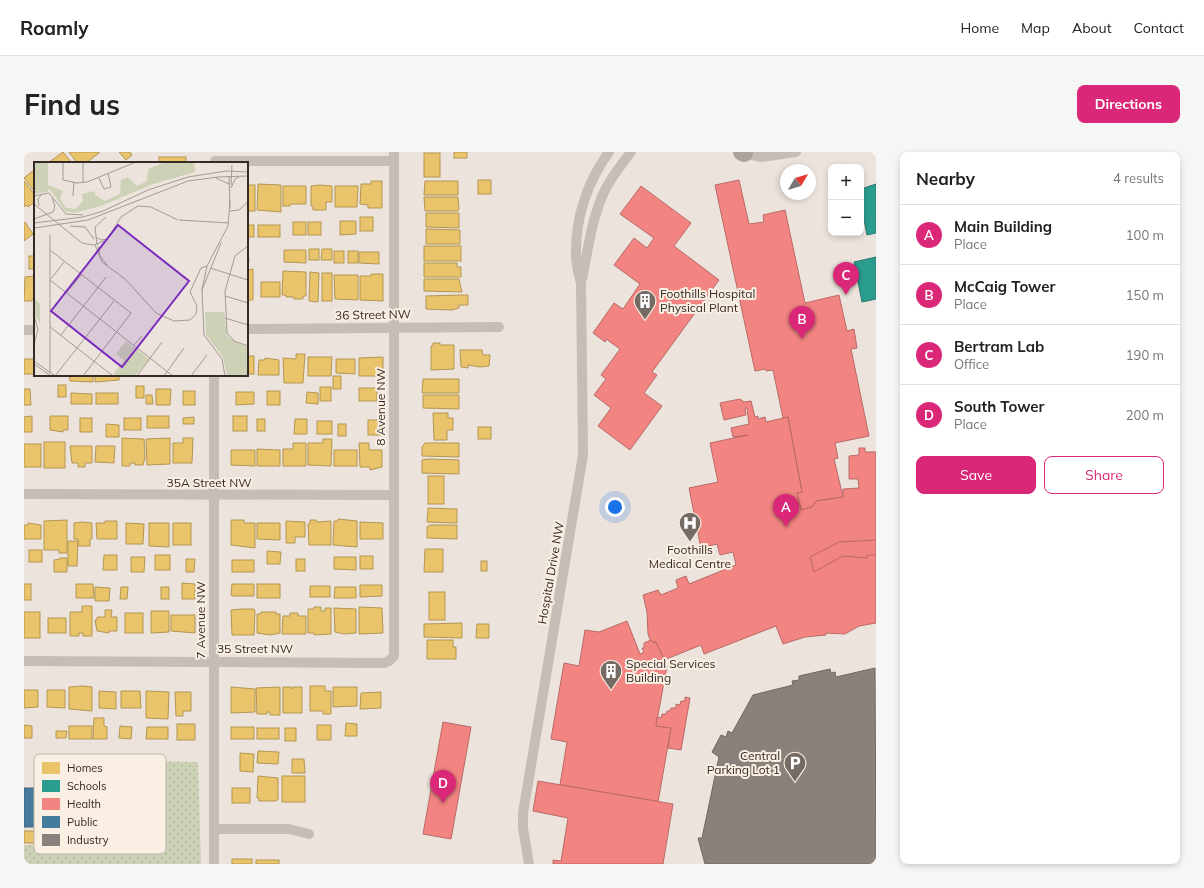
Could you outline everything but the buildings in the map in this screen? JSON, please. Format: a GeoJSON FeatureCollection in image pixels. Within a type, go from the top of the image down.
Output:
{"type":"FeatureCollection","features":[{"type":"Feature","properties":{"kind":"street","name":"Hospital Drive NW"},"geometry":{"type":"LineString","coordinates":[[529,864],[523,828],[523,813],[583,455],[581,283],[576,258],[577,230],[588,190],[595,174],[609,152]]}},
{"type":"Feature","properties":{"kind":"street","name":"Hospital Drive NW"},"geometry":{"type":"LineString","coordinates":[[581,283],[597,213],[604,192],[612,178],[631,152]]}},
{"type":"Feature","properties":{"kind":"street"},"geometry":{"type":"LineString","coordinates":[[742,152],[761,157],[796,152]]}},
{"type":"Feature","properties":{"kind":"street"},"geometry":{"type":"LineString","coordinates":[[215,159],[394,156]]}},
{"type":"Feature","properties":{"kind":"street","name":"8 Avenue NW"},"geometry":{"type":"LineString","coordinates":[[389,661],[394,656],[394,156]]}},
{"type":"Feature","properties":{"kind":"street","name":"36 Street NW"},"geometry":{"type":"LineString","coordinates":[[248,329],[499,327]]}},
{"type":"Feature","properties":{"kind":"street","name":"7 Avenue NW"},"geometry":{"type":"LineString","coordinates":[[214,376],[214,864]]}},
{"type":"Feature","properties":{"kind":"street","name":"35A Street NW"},"geometry":{"type":"LineString","coordinates":[[24,494],[213,496],[394,495]]}},
{"type":"Feature","properties":{"kind":"street","name":"35 Street NW"},"geometry":{"type":"LineString","coordinates":[[24,661],[384,663],[389,661]]}},
{"type":"Feature","properties":{"kind":"street"},"geometry":{"type":"LineString","coordinates":[[215,829],[288,829],[309,834]]}},
{"type":"Feature","properties":{"kind":"green space"},"geometry":{"type":"Polygon","coordinates":[[[166,761],[198,762],[201,864],[24,864],[24,845],[34,845],[34,854],[166,854],[166,761]]]}},
{"type":"Feature","properties":{"kind":"place","name":"Bertram Lab"},"geometry":{"type":"Point","coordinates":[846,295]}},
{"type":"Feature","properties":{"kind":"place","name":"Foothills Hospital Physical Plant"},"geometry":{"type":"Point","coordinates":[645,320]}},
{"type":"Feature","properties":{"kind":"place","name":"McCaig Tower"},"geometry":{"type":"Point","coordinates":[802,339]}},
{"type":"Feature","properties":{"kind":"place","name":"Main Building"},"geometry":{"type":"Point","coordinates":[786,527]}},
{"type":"Feature","properties":{"kind":"place","name":"Foothills Medical Centre"},"geometry":{"type":"Point","coordinates":[690,542]}},
{"type":"Feature","properties":{"kind":"place","name":"Special Services Building"},"geometry":{"type":"Point","coordinates":[611,690]}},
{"type":"Feature","properties":{"kind":"place","name":"Central Parking Lot 1"},"geometry":{"type":"Point","coordinates":[795,782]}},
{"type":"Feature","properties":{"kind":"place","name":"South Tower"},"geometry":{"type":"Point","coordinates":[443,803]}}]}
